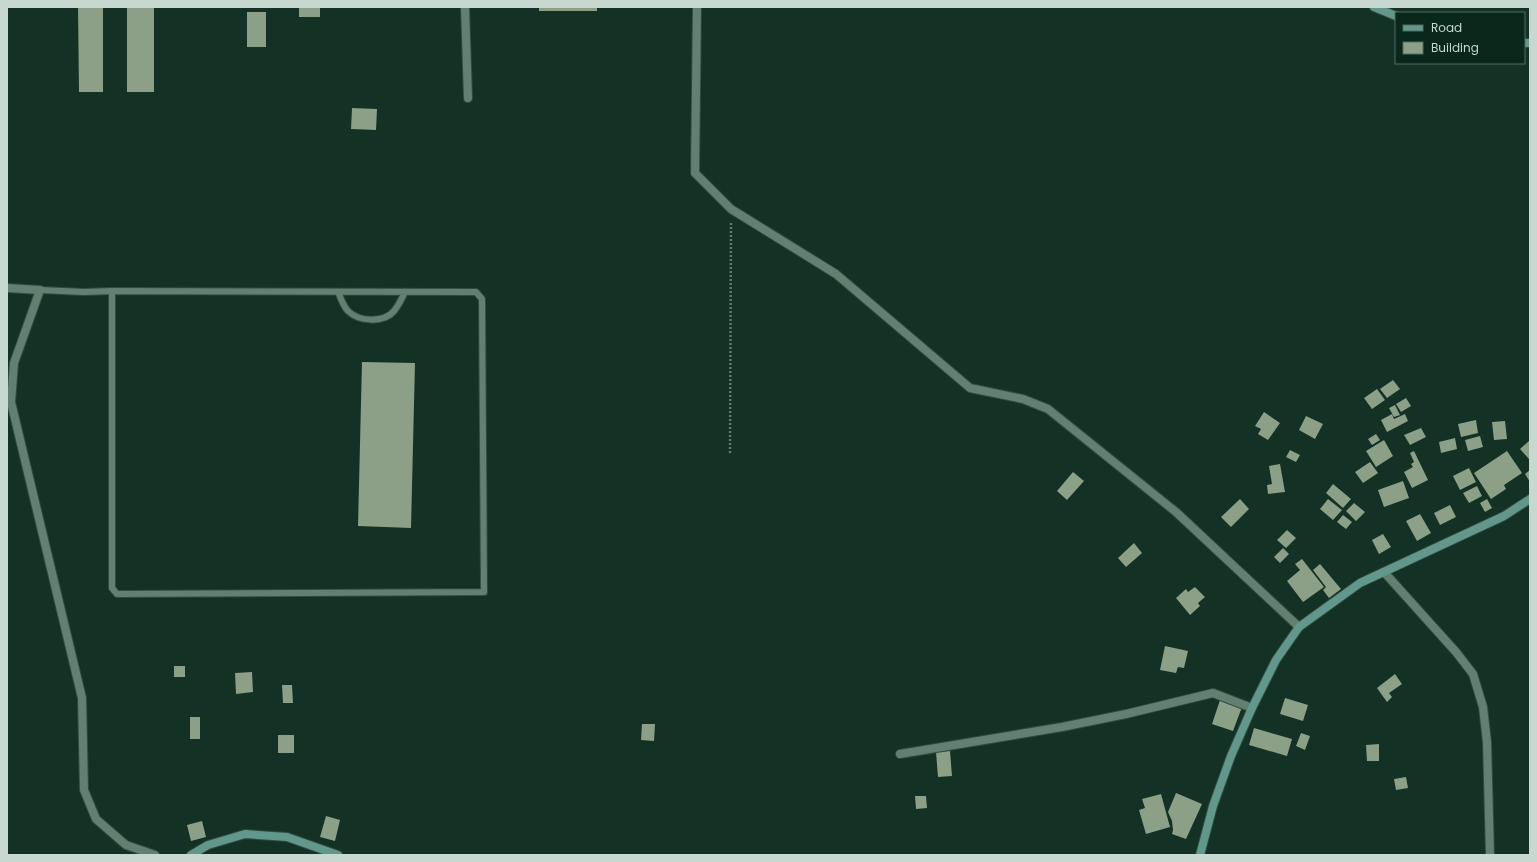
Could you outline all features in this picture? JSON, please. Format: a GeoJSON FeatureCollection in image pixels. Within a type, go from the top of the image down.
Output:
{"type":"FeatureCollection","features":[{"type":"Feature","properties":{"kind":"main road"},"geometry":{"type":"LineString","coordinates":[[1374,7],[1395,16]]}},
{"type":"Feature","properties":{"kind":"main road"},"geometry":{"type":"LineString","coordinates":[[1200,855],[1213,806],[1231,756],[1252,708],[1276,660],[1299,627],[1360,583],[1504,516],[1530,499]]}},
{"type":"Feature","properties":{"kind":"main road"},"geometry":{"type":"LineString","coordinates":[[191,855],[208,845],[245,834],[287,837],[338,855]]}},
{"type":"Feature","properties":{"kind":"street"},"geometry":{"type":"LineString","coordinates":[[465,7],[468,98]]}},
{"type":"Feature","properties":{"kind":"street"},"geometry":{"type":"LineString","coordinates":[[697,7],[695,173],[731,209],[836,274],[970,388],[1024,399],[1048,409],[1176,512],[1299,627]]}},
{"type":"Feature","properties":{"kind":"street"},"geometry":{"type":"LineString","coordinates":[[7,288],[40,290],[14,363],[11,402],[82,698],[84,790],[96,819],[126,845],[155,855]]}},
{"type":"Feature","properties":{"kind":"street"},"geometry":{"type":"LineString","coordinates":[[1384,572],[1456,652],[1473,674],[1483,707],[1488,742],[1490,855]]}},
{"type":"Feature","properties":{"kind":"street"},"geometry":{"type":"LineString","coordinates":[[900,754],[1062,727],[1213,694],[1252,708]]}},
{"type":"Feature","properties":{"kind":"lane"},"geometry":{"type":"LineString","coordinates":[[40,290],[84,292],[112,291],[476,292],[482,299],[484,592],[116,594],[112,588],[112,291]]}},
{"type":"Feature","properties":{"kind":"lane"},"geometry":{"type":"LineString","coordinates":[[338,292],[349,311],[357,317],[372,320],[386,317],[394,312],[405,292]]}},
{"type":"Feature","properties":{"kind":"path"},"geometry":{"type":"LineString","coordinates":[[730,452],[731,209]]}},
{"type":"Feature","properties":{"kind":"building"},"geometry":{"type":"Polygon","coordinates":[[[78,7],[103,7],[103,92],[79,92],[78,7]]]}},
{"type":"Feature","properties":{"kind":"building"},"geometry":{"type":"Polygon","coordinates":[[[127,7],[154,7],[154,92],[127,92],[127,7]]]}},
{"type":"Feature","properties":{"kind":"building"},"geometry":{"type":"Polygon","coordinates":[[[299,7],[320,7],[320,17],[299,17],[299,7]]]}},
{"type":"Feature","properties":{"kind":"building"},"geometry":{"type":"Polygon","coordinates":[[[539,7],[597,7],[597,11],[539,11],[539,7]]]}},
{"type":"Feature","properties":{"kind":"building"},"geometry":{"type":"Polygon","coordinates":[[[247,12],[266,12],[266,47],[247,47],[247,12]]]}},
{"type":"Feature","properties":{"kind":"building"},"geometry":{"type":"Polygon","coordinates":[[[352,108],[377,109],[376,130],[351,129],[352,108]]]}},
{"type":"Feature","properties":{"kind":"building"},"geometry":{"type":"Polygon","coordinates":[[[362,362],[415,363],[411,528],[358,526],[362,362]]]}},
{"type":"Feature","properties":{"kind":"building"},"geometry":{"type":"Polygon","coordinates":[[[1393,380],[1400,389],[1387,398],[1380,389],[1393,380]]]}},
{"type":"Feature","properties":{"kind":"building"},"geometry":{"type":"Polygon","coordinates":[[[1377,389],[1385,400],[1372,409],[1364,398],[1377,389]]]}},
{"type":"Feature","properties":{"kind":"building"},"geometry":{"type":"Polygon","coordinates":[[[1406,398],[1411,406],[1401,412],[1396,404],[1406,398]]]}},
{"type":"Feature","properties":{"kind":"building"},"geometry":{"type":"Polygon","coordinates":[[[1395,405],[1400,415],[1394,417],[1389,408],[1395,405]]]}},
{"type":"Feature","properties":{"kind":"building"},"geometry":{"type":"Polygon","coordinates":[[[1264,412],[1280,423],[1268,440],[1258,434],[1261,429],[1255,426],[1264,412]]]}},
{"type":"Feature","properties":{"kind":"building"},"geometry":{"type":"Polygon","coordinates":[[[1392,414],[1394,419],[1405,414],[1408,421],[1387,432],[1381,420],[1392,414]]]}},
{"type":"Feature","properties":{"kind":"building"},"geometry":{"type":"Polygon","coordinates":[[[1306,416],[1323,424],[1315,439],[1299,430],[1306,416]]]}},
{"type":"Feature","properties":{"kind":"building"},"geometry":{"type":"Polygon","coordinates":[[[1476,420],[1478,433],[1461,437],[1458,424],[1476,420]]]}},
{"type":"Feature","properties":{"kind":"building"},"geometry":{"type":"Polygon","coordinates":[[[1505,421],[1507,439],[1494,440],[1492,422],[1505,421]]]}},
{"type":"Feature","properties":{"kind":"building"},"geometry":{"type":"Polygon","coordinates":[[[1421,428],[1426,437],[1410,445],[1404,435],[1421,428]]]}},
{"type":"Feature","properties":{"kind":"building"},"geometry":{"type":"Polygon","coordinates":[[[1376,434],[1380,440],[1372,445],[1368,439],[1376,434]]]}},
{"type":"Feature","properties":{"kind":"building"},"geometry":{"type":"Polygon","coordinates":[[[1480,436],[1483,447],[1468,451],[1465,440],[1480,436]]]}},
{"type":"Feature","properties":{"kind":"building"},"geometry":{"type":"Polygon","coordinates":[[[1455,438],[1457,449],[1441,453],[1439,442],[1455,438]]]}},
{"type":"Feature","properties":{"kind":"building"},"geometry":{"type":"Polygon","coordinates":[[[1384,440],[1393,456],[1376,467],[1366,451],[1384,440]]]}},
{"type":"Feature","properties":{"kind":"building"},"geometry":{"type":"Polygon","coordinates":[[[1530,440],[1530,459],[1529,459],[1520,449],[1530,440]]]}},
{"type":"Feature","properties":{"kind":"building"},"geometry":{"type":"Polygon","coordinates":[[[1290,450],[1300,455],[1296,462],[1286,457],[1290,450]]]}},
{"type":"Feature","properties":{"kind":"building"},"geometry":{"type":"Polygon","coordinates":[[[1414,451],[1428,480],[1412,488],[1404,472],[1413,467],[1411,464],[1414,462],[1410,453],[1414,451]]]}},
{"type":"Feature","properties":{"kind":"building"},"geometry":{"type":"Polygon","coordinates":[[[1507,451],[1522,473],[1504,485],[1506,489],[1491,499],[1474,473],[1507,451]]]}},
{"type":"Feature","properties":{"kind":"building"},"geometry":{"type":"Polygon","coordinates":[[[1370,462],[1378,473],[1363,483],[1355,472],[1370,462]]]}},
{"type":"Feature","properties":{"kind":"building"},"geometry":{"type":"Polygon","coordinates":[[[1280,464],[1285,492],[1268,494],[1267,485],[1272,484],[1269,466],[1280,464]]]}},
{"type":"Feature","properties":{"kind":"building"},"geometry":{"type":"Polygon","coordinates":[[[1469,468],[1476,482],[1460,490],[1453,476],[1469,468]]]}},
{"type":"Feature","properties":{"kind":"building"},"geometry":{"type":"Polygon","coordinates":[[[1530,470],[1530,482],[1525,474],[1530,470]]]}},
{"type":"Feature","properties":{"kind":"building"},"geometry":{"type":"Polygon","coordinates":[[[1073,472],[1084,481],[1067,500],[1057,491],[1073,472]]]}},
{"type":"Feature","properties":{"kind":"building"},"geometry":{"type":"Polygon","coordinates":[[[1403,481],[1409,498],[1384,507],[1378,490],[1403,481]]]}},
{"type":"Feature","properties":{"kind":"building"},"geometry":{"type":"Polygon","coordinates":[[[1333,484],[1351,499],[1343,508],[1326,493],[1333,484]]]}},
{"type":"Feature","properties":{"kind":"building"},"geometry":{"type":"Polygon","coordinates":[[[1477,486],[1482,496],[1469,503],[1463,493],[1477,486]]]}},
{"type":"Feature","properties":{"kind":"building"},"geometry":{"type":"Polygon","coordinates":[[[1240,499],[1249,509],[1231,527],[1221,517],[1240,499]]]}},
{"type":"Feature","properties":{"kind":"building"},"geometry":{"type":"Polygon","coordinates":[[[1328,499],[1342,510],[1333,520],[1320,509],[1328,499]]]}},
{"type":"Feature","properties":{"kind":"building"},"geometry":{"type":"Polygon","coordinates":[[[1487,499],[1492,508],[1485,512],[1480,503],[1487,499]]]}},
{"type":"Feature","properties":{"kind":"building"},"geometry":{"type":"Polygon","coordinates":[[[1354,503],[1365,512],[1356,521],[1346,511],[1354,503]]]}},
{"type":"Feature","properties":{"kind":"building"},"geometry":{"type":"Polygon","coordinates":[[[1450,505],[1456,517],[1440,525],[1434,513],[1450,505]]]}},
{"type":"Feature","properties":{"kind":"building"},"geometry":{"type":"Polygon","coordinates":[[[1420,514],[1431,533],[1417,541],[1406,521],[1420,514]]]}},
{"type":"Feature","properties":{"kind":"building"},"geometry":{"type":"Polygon","coordinates":[[[1343,515],[1352,522],[1346,529],[1337,522],[1343,515]]]}},
{"type":"Feature","properties":{"kind":"building"},"geometry":{"type":"Polygon","coordinates":[[[1287,530],[1296,538],[1286,548],[1277,540],[1287,530]]]}},
{"type":"Feature","properties":{"kind":"building"},"geometry":{"type":"Polygon","coordinates":[[[1383,534],[1391,547],[1379,554],[1372,540],[1383,534]]]}},
{"type":"Feature","properties":{"kind":"building"},"geometry":{"type":"Polygon","coordinates":[[[1134,543],[1142,553],[1126,567],[1118,558],[1134,543]]]}},
{"type":"Feature","properties":{"kind":"building"},"geometry":{"type":"Polygon","coordinates":[[[1283,548],[1289,554],[1280,563],[1274,557],[1283,548]]]}},
{"type":"Feature","properties":{"kind":"building"},"geometry":{"type":"Polygon","coordinates":[[[1302,559],[1324,587],[1303,602],[1287,581],[1300,570],[1295,564],[1302,559]]]}},
{"type":"Feature","properties":{"kind":"building"},"geometry":{"type":"Polygon","coordinates":[[[1320,564],[1341,589],[1329,598],[1323,590],[1326,587],[1313,570],[1320,564]]]}},
{"type":"Feature","properties":{"kind":"building"},"geometry":{"type":"Polygon","coordinates":[[[1195,587],[1205,597],[1198,603],[1200,606],[1190,615],[1176,598],[1186,589],[1188,592],[1195,587]]]}},
{"type":"Feature","properties":{"kind":"building"},"geometry":{"type":"Polygon","coordinates":[[[1165,646],[1188,651],[1184,668],[1178,667],[1176,673],[1160,670],[1165,646]]]}},
{"type":"Feature","properties":{"kind":"building"},"geometry":{"type":"Polygon","coordinates":[[[174,666],[185,666],[185,677],[174,677],[174,666]]]}},
{"type":"Feature","properties":{"kind":"building"},"geometry":{"type":"Polygon","coordinates":[[[252,672],[253,692],[236,694],[235,673],[252,672]]]}},
{"type":"Feature","properties":{"kind":"building"},"geometry":{"type":"Polygon","coordinates":[[[1395,674],[1402,684],[1389,693],[1392,697],[1387,702],[1377,688],[1395,674]]]}},
{"type":"Feature","properties":{"kind":"building"},"geometry":{"type":"Polygon","coordinates":[[[282,685],[292,685],[293,703],[283,703],[282,685]]]}},
{"type":"Feature","properties":{"kind":"building"},"geometry":{"type":"Polygon","coordinates":[[[1285,698],[1308,705],[1303,721],[1280,714],[1285,698]]]}},
{"type":"Feature","properties":{"kind":"building"},"geometry":{"type":"Polygon","coordinates":[[[1220,700],[1242,707],[1233,731],[1212,724],[1220,700]]]}},
{"type":"Feature","properties":{"kind":"building"},"geometry":{"type":"Polygon","coordinates":[[[190,717],[200,717],[200,739],[190,739],[190,717]]]}},
{"type":"Feature","properties":{"kind":"building"},"geometry":{"type":"Polygon","coordinates":[[[642,724],[655,724],[654,741],[641,740],[642,724]]]}},
{"type":"Feature","properties":{"kind":"building"},"geometry":{"type":"Polygon","coordinates":[[[1254,728],[1292,739],[1287,756],[1249,745],[1254,728]]]}},
{"type":"Feature","properties":{"kind":"building"},"geometry":{"type":"Polygon","coordinates":[[[1301,733],[1310,736],[1305,750],[1296,746],[1301,733]]]}},
{"type":"Feature","properties":{"kind":"building"},"geometry":{"type":"Polygon","coordinates":[[[278,735],[294,735],[294,753],[278,753],[278,735]]]}},
{"type":"Feature","properties":{"kind":"building"},"geometry":{"type":"Polygon","coordinates":[[[1379,744],[1379,761],[1367,761],[1366,745],[1379,744]]]}},
{"type":"Feature","properties":{"kind":"building"},"geometry":{"type":"Polygon","coordinates":[[[950,751],[952,776],[938,777],[936,752],[950,751]]]}},
{"type":"Feature","properties":{"kind":"building"},"geometry":{"type":"Polygon","coordinates":[[[1406,777],[1408,788],[1396,790],[1394,779],[1406,777]]]}},
{"type":"Feature","properties":{"kind":"building"},"geometry":{"type":"Polygon","coordinates":[[[1176,793],[1202,804],[1186,839],[1172,834],[1172,821],[1168,812],[1176,793]]]}},
{"type":"Feature","properties":{"kind":"building"},"geometry":{"type":"Polygon","coordinates":[[[1161,794],[1170,827],[1146,834],[1139,810],[1145,808],[1142,799],[1161,794]]]}},
{"type":"Feature","properties":{"kind":"building"},"geometry":{"type":"Polygon","coordinates":[[[915,796],[926,796],[927,808],[916,809],[915,796]]]}},
{"type":"Feature","properties":{"kind":"building"},"geometry":{"type":"Polygon","coordinates":[[[326,816],[340,820],[335,841],[320,837],[326,816]]]}},
{"type":"Feature","properties":{"kind":"building"},"geometry":{"type":"Polygon","coordinates":[[[202,821],[206,837],[191,841],[187,825],[202,821]]]}}]}
